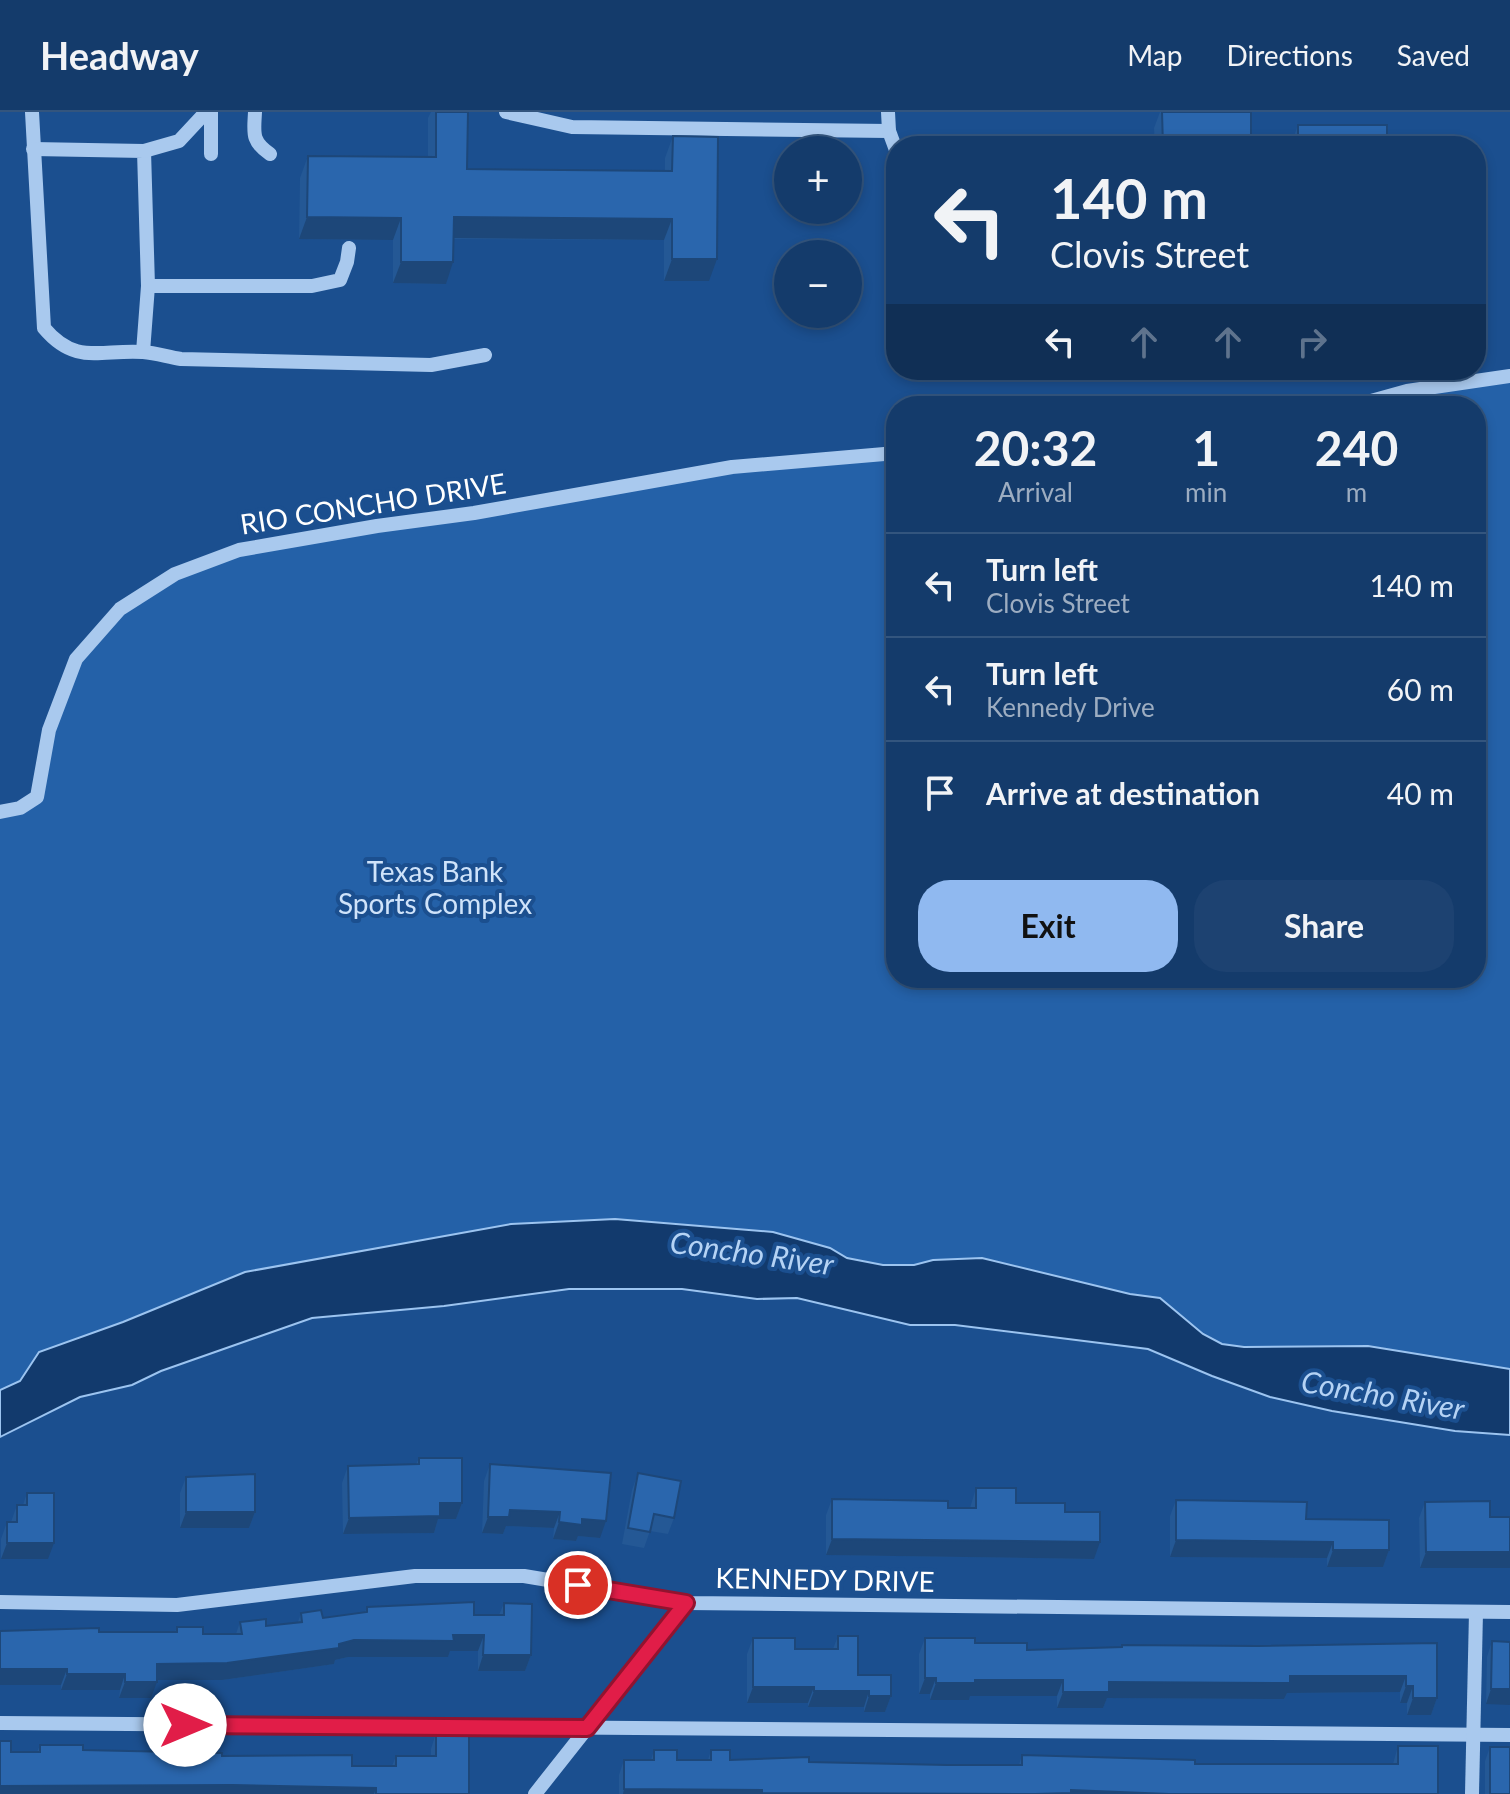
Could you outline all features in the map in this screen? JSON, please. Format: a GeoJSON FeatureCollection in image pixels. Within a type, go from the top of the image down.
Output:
{"type":"FeatureCollection","features":[{"type":"Feature","properties":{"kind":"street"},"geometry":{"type":"LineString","coordinates":[[32,112],[44,328],[57,343],[83,354],[143,352],[181,359],[431,365],[485,355]]}},
{"type":"Feature","properties":{"kind":"street"},"geometry":{"type":"LineString","coordinates":[[33,149],[144,151],[179,141],[208,112]]}},
{"type":"Feature","properties":{"kind":"street"},"geometry":{"type":"LineString","coordinates":[[208,112],[211,154]]}},
{"type":"Feature","properties":{"kind":"street"},"geometry":{"type":"LineString","coordinates":[[255,112],[254,136],[258,146],[270,154]]}},
{"type":"Feature","properties":{"kind":"street"},"geometry":{"type":"LineString","coordinates":[[506,112],[572,127],[889,131]]}},
{"type":"Feature","properties":{"kind":"street"},"geometry":{"type":"LineString","coordinates":[[888,112],[891,136]]}},
{"type":"Feature","properties":{"kind":"street"},"geometry":{"type":"LineString","coordinates":[[143,352],[148,286],[144,151]]}},
{"type":"Feature","properties":{"kind":"street"},"geometry":{"type":"LineString","coordinates":[[148,286],[312,286],[340,280],[349,248]]}},
{"type":"Feature","properties":{"kind":"street"},"geometry":{"type":"LineString","coordinates":[[1486,379],[1510,376]]}},
{"type":"Feature","properties":{"kind":"street"},"geometry":{"type":"LineString","coordinates":[[1389,396],[1483,380]]}},
{"type":"Feature","properties":{"kind":"street","name":"RIO CONCHO DRIVE"},"geometry":{"type":"LineString","coordinates":[[0,812],[20,808],[37,797],[49,730],[76,659],[120,609],[175,574],[239,550],[377,526],[474,513],[732,467],[886,454]]}},
{"type":"Feature","properties":{"kind":"street","name":"KENNEDY DRIVE"},"geometry":{"type":"LineString","coordinates":[[0,1602],[177,1605],[415,1576],[524,1576],[686,1603],[1510,1612]]}},
{"type":"Feature","properties":{"kind":"street"},"geometry":{"type":"LineString","coordinates":[[535,1794],[686,1603]]}},
{"type":"Feature","properties":{"kind":"street"},"geometry":{"type":"LineString","coordinates":[[1472,1794],[1476,1612]]}},
{"type":"Feature","properties":{"kind":"street"},"geometry":{"type":"LineString","coordinates":[[0,1723],[1510,1735]]}},
{"type":"Feature","properties":{"kind":"green space","name":"Texas Bank Sports Complex"},"geometry":{"type":"Polygon","coordinates":[[[1510,376],[1510,1412],[609,1232],[0,1393],[0,812],[37,797],[76,659],[120,609],[239,550],[732,467],[886,454],[886,988],[1486,988],[1486,396],[1405,396],[1510,376]]]}},
{"type":"Feature","properties":{"kind":"water","name":"Concho River"},"geometry":{"type":"Polygon","coordinates":[[[615,1219],[773,1232],[830,1248],[847,1258],[883,1265],[982,1258],[1130,1294],[1160,1298],[1203,1334],[1222,1344],[1244,1347],[1368,1346],[1510,1369],[1510,1435],[1455,1431],[1332,1411],[1270,1397],[1148,1349],[955,1325],[910,1325],[797,1298],[757,1299],[682,1289],[569,1289],[444,1306],[312,1318],[161,1371],[132,1385],[80,1397],[0,1437],[0,1390],[20,1381],[39,1352],[123,1322],[245,1272],[511,1224],[615,1219]]]}},
{"type":"Feature","properties":{"kind":"building"},"geometry":{"type":"Polygon","coordinates":[[[436,112],[468,112],[467,169],[672,171],[673,136],[718,137],[717,259],[672,259],[672,219],[454,217],[453,262],[401,262],[401,218],[307,217],[308,156],[436,157],[436,112]]]}},
{"type":"Feature","properties":{"kind":"building"},"geometry":{"type":"Polygon","coordinates":[[[1162,112],[1251,112],[1251,136],[1163,136],[1162,112]]]}},
{"type":"Feature","properties":{"kind":"building"},"geometry":{"type":"Polygon","coordinates":[[[1298,125],[1387,125],[1387,136],[1298,136],[1298,125]]]}},
{"type":"Feature","properties":{"kind":"building"},"geometry":{"type":"Polygon","coordinates":[[[419,1458],[462,1458],[462,1503],[440,1503],[440,1516],[349,1518],[348,1466],[419,1464],[419,1458]]]}},
{"type":"Feature","properties":{"kind":"building"},"geometry":{"type":"Polygon","coordinates":[[[490,1464],[611,1473],[606,1521],[582,1519],[582,1525],[559,1522],[560,1512],[510,1510],[509,1517],[488,1517],[490,1464]]]}},
{"type":"Feature","properties":{"kind":"building"},"geometry":{"type":"Polygon","coordinates":[[[638,1473],[681,1481],[674,1518],[654,1514],[650,1532],[628,1528],[638,1473]]]}},
{"type":"Feature","properties":{"kind":"building"},"geometry":{"type":"Polygon","coordinates":[[[255,1474],[255,1512],[186,1512],[186,1477],[255,1474]]]}},
{"type":"Feature","properties":{"kind":"building"},"geometry":{"type":"Polygon","coordinates":[[[976,1488],[1016,1488],[1016,1503],[1065,1503],[1065,1512],[1100,1512],[1100,1542],[832,1539],[832,1499],[948,1501],[948,1508],[976,1508],[976,1488]]]}},
{"type":"Feature","properties":{"kind":"building"},"geometry":{"type":"Polygon","coordinates":[[[27,1493],[54,1493],[54,1543],[7,1543],[7,1522],[17,1522],[17,1505],[27,1505],[27,1493]]]}},
{"type":"Feature","properties":{"kind":"building"},"geometry":{"type":"Polygon","coordinates":[[[1176,1500],[1307,1502],[1306,1519],[1389,1520],[1389,1550],[1333,1550],[1333,1542],[1176,1540],[1176,1500]]]}},
{"type":"Feature","properties":{"kind":"building"},"geometry":{"type":"Polygon","coordinates":[[[1490,1501],[1490,1517],[1510,1517],[1510,1552],[1426,1552],[1425,1502],[1490,1501]]]}},
{"type":"Feature","properties":{"kind":"building"},"geometry":{"type":"Polygon","coordinates":[[[474,1602],[474,1615],[504,1615],[504,1603],[532,1604],[531,1655],[483,1655],[484,1635],[453,1635],[454,1641],[354,1640],[339,1644],[339,1648],[227,1663],[157,1664],[157,1682],[125,1682],[125,1674],[67,1674],[67,1669],[0,1669],[0,1631],[99,1628],[99,1632],[177,1632],[177,1627],[203,1627],[203,1634],[242,1634],[240,1622],[266,1619],[266,1626],[302,1622],[301,1613],[321,1610],[323,1618],[367,1612],[367,1607],[474,1602]]]}},
{"type":"Feature","properties":{"kind":"building"},"geometry":{"type":"Polygon","coordinates":[[[838,1636],[858,1636],[858,1675],[891,1675],[891,1696],[869,1696],[869,1691],[814,1691],[814,1687],[753,1687],[753,1638],[795,1638],[795,1649],[838,1649],[838,1636]]]}},
{"type":"Feature","properties":{"kind":"building"},"geometry":{"type":"Polygon","coordinates":[[[925,1638],[975,1638],[975,1643],[1027,1643],[1027,1650],[1122,1645],[1437,1643],[1437,1698],[1413,1698],[1413,1686],[1406,1686],[1406,1676],[1290,1676],[1290,1683],[1109,1682],[1109,1692],[1063,1692],[1063,1680],[936,1683],[936,1678],[925,1678],[925,1638]]]}},
{"type":"Feature","properties":{"kind":"building"},"geometry":{"type":"Polygon","coordinates":[[[1492,1641],[1510,1642],[1510,1689],[1491,1689],[1492,1641]]]}},
{"type":"Feature","properties":{"kind":"building"},"geometry":{"type":"Polygon","coordinates":[[[436,1733],[469,1733],[469,1794],[376,1794],[376,1788],[232,1785],[0,1786],[0,1741],[11,1741],[11,1752],[40,1752],[40,1745],[83,1745],[83,1750],[222,1753],[222,1756],[352,1755],[352,1766],[396,1766],[396,1756],[436,1756],[436,1733]]]}},
{"type":"Feature","properties":{"kind":"building"},"geometry":{"type":"Polygon","coordinates":[[[1398,1746],[1438,1746],[1438,1794],[1169,1794],[1071,1790],[1071,1793],[1035,1794],[762,1793],[762,1790],[624,1789],[624,1760],[654,1760],[654,1750],[677,1750],[677,1760],[711,1760],[711,1750],[730,1750],[730,1760],[809,1757],[809,1762],[947,1765],[1022,1765],[1022,1755],[1195,1760],[1195,1764],[1398,1764],[1398,1746]]]}},
{"type":"Feature","properties":{"kind":"building"},"geometry":{"type":"Polygon","coordinates":[[[1490,1747],[1510,1747],[1510,1794],[1490,1794],[1490,1747]]]}},
{"type":"Feature","properties":{"kind":"route"},"geometry":{"type":"LineString","coordinates":[[185,1725],[587,1728],[686,1603],[578,1585]]}}]}
